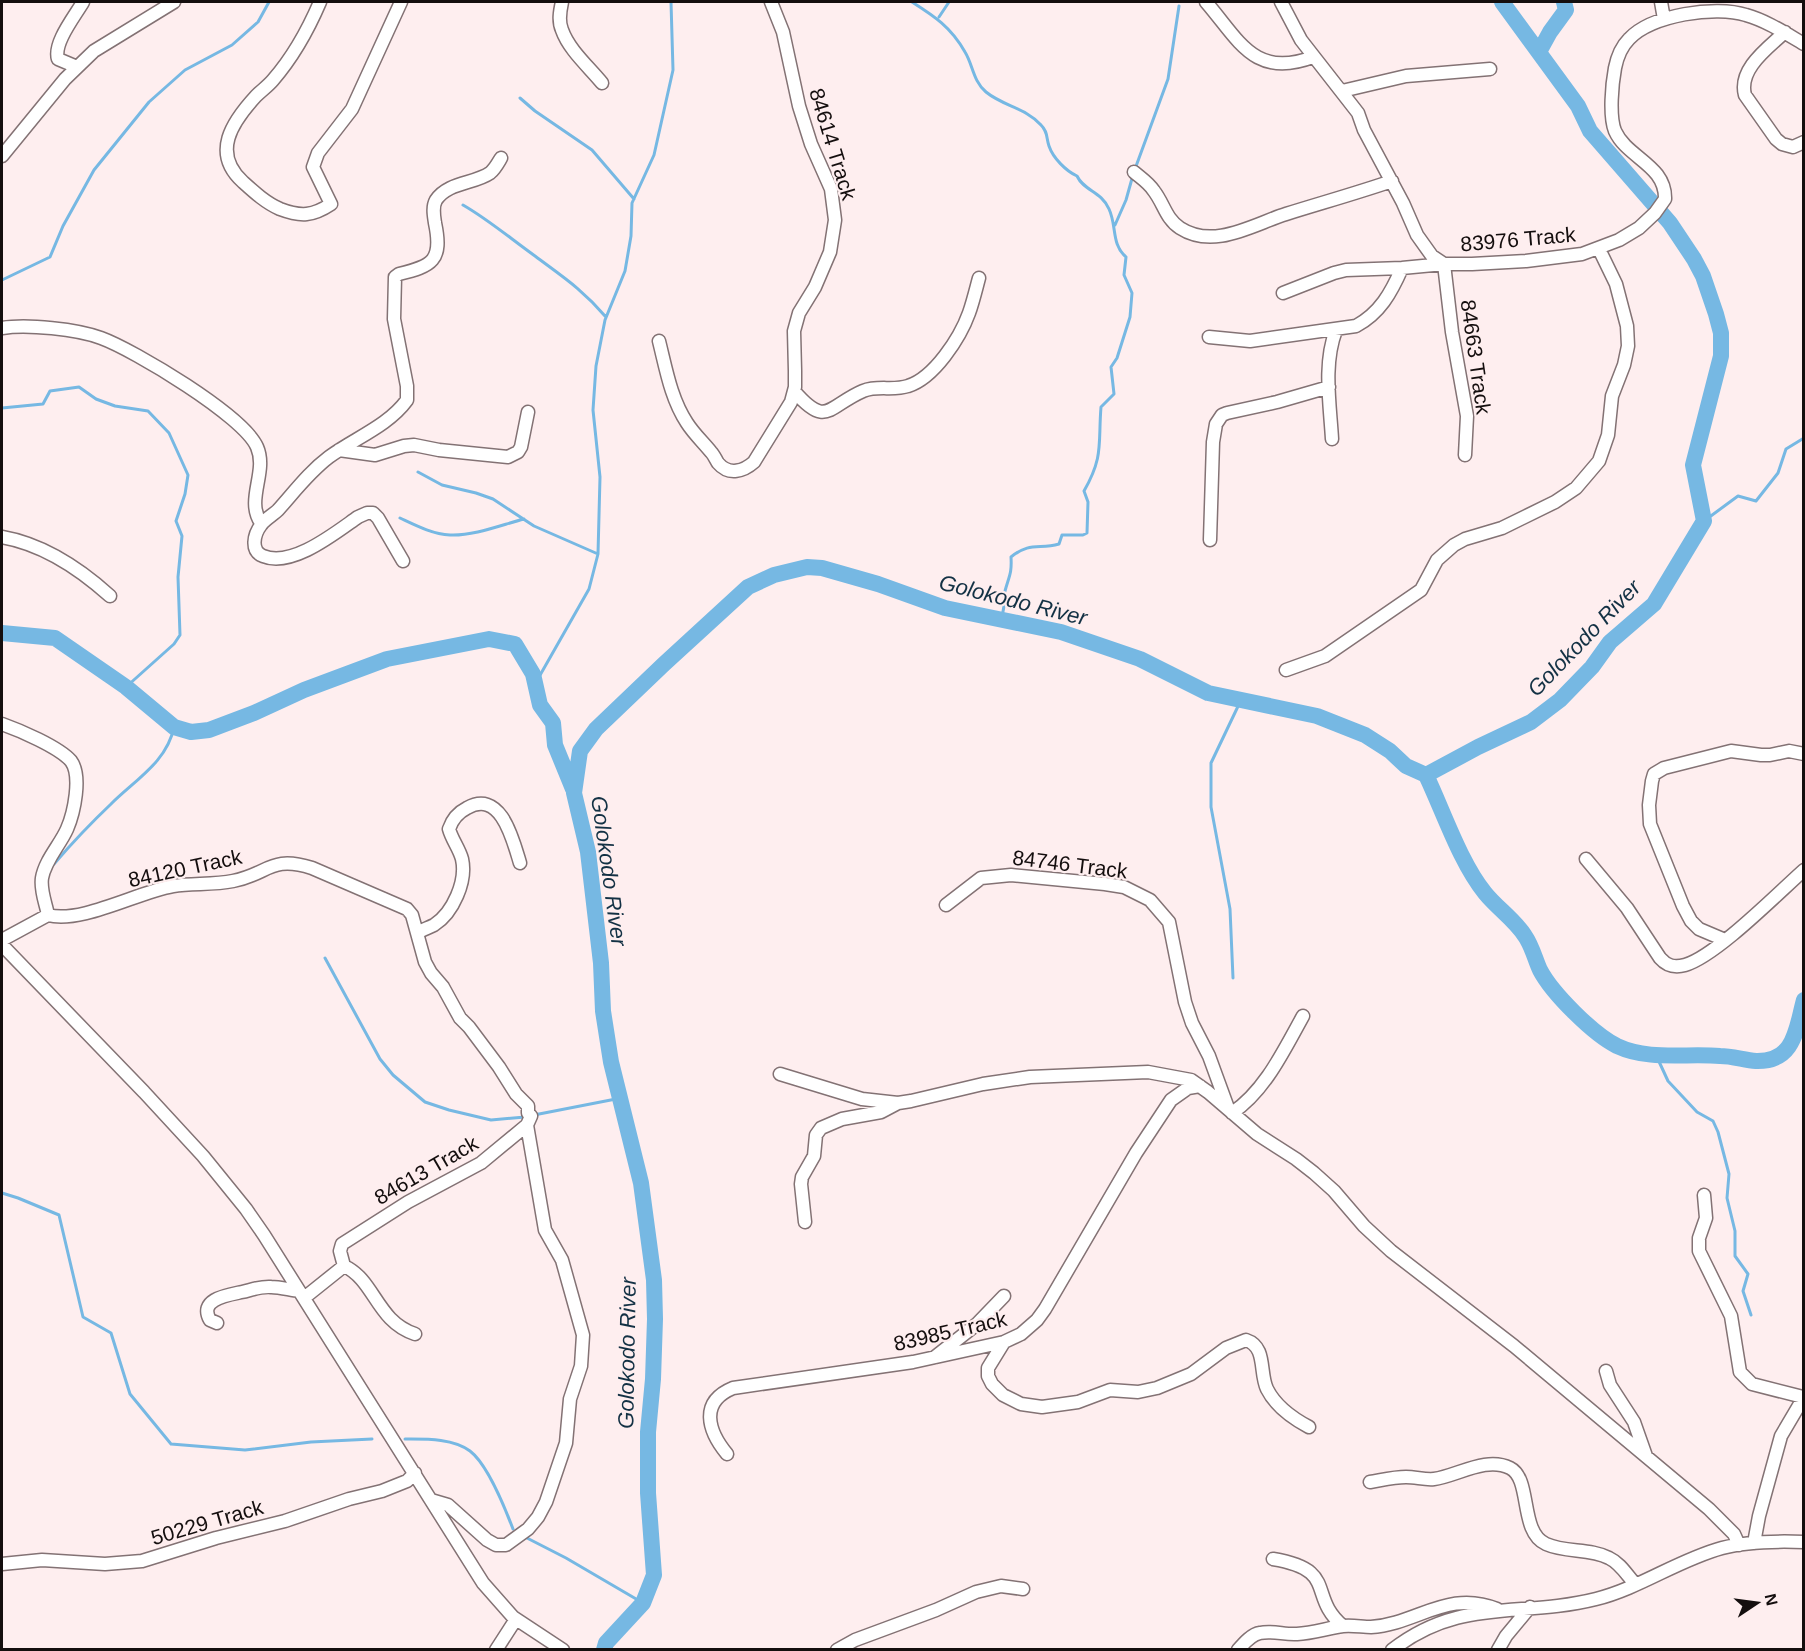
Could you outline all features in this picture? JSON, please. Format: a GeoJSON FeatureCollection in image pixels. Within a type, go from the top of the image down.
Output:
{"type":"FeatureCollection","features":[{"type":"Feature","properties":{"kind":"street"},"geometry":{"type":"LineString","coordinates":[[77,67],[58,59],[56,53],[83,2]]}},
{"type":"Feature","properties":{"kind":"street"},"geometry":{"type":"LineString","coordinates":[[2,156],[58,87],[94,51],[174,2]]}},
{"type":"Feature","properties":{"kind":"street"},"geometry":{"type":"LineString","coordinates":[[320,2],[304,35],[288,60],[272,82],[257,95],[233,128],[226,152],[226,159],[235,174],[258,196],[274,206],[300,214],[320,212],[331,204],[314,167],[315,161],[318,153],[352,109],[401,2]]}},
{"type":"Feature","properties":{"kind":"street"},"geometry":{"type":"LineString","coordinates":[[562,2],[560,19],[562,30],[569,43],[602,83]]}},
{"type":"Feature","properties":{"kind":"street","name":"84614 Track"},"geometry":{"type":"LineString","coordinates":[[659,341],[672,391],[697,438],[727,470],[743,470],[754,462],[783,416],[794,391],[794,331],[799,313],[830,252],[835,220],[831,189],[808,135],[799,106],[783,32],[771,2]]}},
{"type":"Feature","properties":{"kind":"street"},"geometry":{"type":"LineString","coordinates":[[1206,2],[1236,40],[1255,57],[1285,64],[1297,63],[1313,57]]}},
{"type":"Feature","properties":{"kind":"street","name":"83976 Track"},"geometry":{"type":"LineString","coordinates":[[1281,2],[1313,57],[1358,113],[1364,130],[1392,181],[1417,235],[1432,256],[1444,264],[1526,261],[1582,254],[1619,240],[1639,228],[1655,213],[1665,199],[1662,180],[1619,138],[1612,120],[1613,82],[1622,48],[1628,39],[1639,30],[1664,19]]}},
{"type":"Feature","properties":{"kind":"street"},"geometry":{"type":"LineString","coordinates":[[1660,2],[1664,19],[1724,12],[1745,14],[1785,32],[1803,44]]}},
{"type":"Feature","properties":{"kind":"street"},"geometry":{"type":"LineString","coordinates":[[1785,32],[1751,66],[1743,84],[1745,95],[1776,139],[1782,144],[1793,147],[1803,142]]}},
{"type":"Feature","properties":{"kind":"street"},"geometry":{"type":"LineString","coordinates":[[1342,91],[1406,76],[1490,69]]}},
{"type":"Feature","properties":{"kind":"street"},"geometry":{"type":"LineString","coordinates":[[402,561],[373,513],[367,513],[298,554],[281,558],[263,556],[255,549],[255,538],[261,523],[278,510],[303,481],[339,450],[390,418],[407,400],[407,386],[394,320],[395,279],[399,274],[428,266],[435,258],[437,244],[435,203],[450,189],[490,173],[501,158]]}},
{"type":"Feature","properties":{"kind":"street"},"geometry":{"type":"LineString","coordinates":[[1134,172],[1155,191],[1170,220],[1176,225],[1196,234],[1217,236],[1256,227],[1284,214],[1392,181]]}},
{"type":"Feature","properties":{"kind":"street"},"geometry":{"type":"LineString","coordinates":[[1286,670],[1325,656],[1421,591],[1437,560],[1454,545],[1555,502],[1576,488],[1599,461],[1605,449],[1611,421],[1612,396],[1628,346],[1627,326],[1616,284],[1599,249]]}},
{"type":"Feature","properties":{"kind":"street"},"geometry":{"type":"LineString","coordinates":[[1283,293],[1346,270],[1444,264]]}},
{"type":"Feature","properties":{"kind":"street","name":"84663 Track"},"geometry":{"type":"LineString","coordinates":[[1444,264],[1452,332],[1467,416],[1465,455]]}},
{"type":"Feature","properties":{"kind":"street"},"geometry":{"type":"LineString","coordinates":[[1209,337],[1250,341],[1356,326],[1368,320],[1381,307],[1402,268]]}},
{"type":"Feature","properties":{"kind":"street"},"geometry":{"type":"LineString","coordinates":[[794,391],[806,405],[818,412],[824,412],[830,411],[853,396],[871,388],[901,388],[918,382],[945,356],[957,336],[969,314],[979,278]]}},
{"type":"Feature","properties":{"kind":"street"},"geometry":{"type":"LineString","coordinates":[[2,328],[30,326],[99,337],[175,377],[213,404],[252,438],[257,446],[260,458],[255,508],[261,523]]}},
{"type":"Feature","properties":{"kind":"street"},"geometry":{"type":"LineString","coordinates":[[1332,438],[1329,387],[1330,351],[1336,330]]}},
{"type":"Feature","properties":{"kind":"street"},"geometry":{"type":"LineString","coordinates":[[1210,540],[1214,428],[1222,415],[1329,387]]}},
{"type":"Feature","properties":{"kind":"street"},"geometry":{"type":"LineString","coordinates":[[339,450],[375,455],[414,445],[508,457],[518,452],[521,447],[528,412]]}},
{"type":"Feature","properties":{"kind":"street"},"geometry":{"type":"LineString","coordinates":[[2,537],[36,547],[85,574],[110,596]]}},
{"type":"Feature","properties":{"kind":"street"},"geometry":{"type":"LineString","coordinates":[[2,724],[58,751],[70,760],[75,772],[76,798],[68,827],[56,846],[42,879],[48,915]]}},
{"type":"Feature","properties":{"kind":"street"},"geometry":{"type":"LineString","coordinates":[[1725,940],[1699,928],[1691,921],[1683,906],[1650,824],[1649,805],[1654,774],[1664,768],[1731,751],[1770,755],[1789,751],[1803,753]]}},
{"type":"Feature","properties":{"kind":"street"},"geometry":{"type":"LineString","coordinates":[[417,933],[446,914],[462,879],[462,857],[449,829],[451,823],[463,810],[476,804],[491,806],[497,810],[507,825],[520,862]]}},
{"type":"Feature","properties":{"kind":"street"},"geometry":{"type":"LineString","coordinates":[[1586,860],[1628,908],[1666,964],[1678,966],[1687,965],[1725,940],[1803,870]]}},
{"type":"Feature","properties":{"kind":"street","name":"84120 Track"},"geometry":{"type":"LineString","coordinates":[[2,940],[48,915],[56,917],[95,910],[174,886],[234,881],[282,862],[297,863],[398,904],[410,912],[425,962],[443,987],[460,1018],[499,1067],[516,1094],[528,1106],[528,1113],[531,1116],[527,1125],[545,1230],[562,1260],[584,1335],[581,1366],[570,1400],[566,1443],[546,1502],[528,1529],[506,1545],[496,1545],[487,1540],[448,1505],[432,1500]]}},
{"type":"Feature","properties":{"kind":"street","name":"84746 Track"},"geometry":{"type":"LineString","coordinates":[[946,905],[981,878],[1011,875],[1114,886],[1132,891],[1150,900],[1169,922],[1185,1002],[1230,1111]]}},
{"type":"Feature","properties":{"kind":"street"},"geometry":{"type":"LineString","coordinates":[[2,945],[144,1092],[203,1156],[246,1209],[483,1583],[516,1619],[563,1650]]}},
{"type":"Feature","properties":{"kind":"street"},"geometry":{"type":"LineString","coordinates":[[1230,1111],[1248,1103],[1303,1017]]}},
{"type":"Feature","properties":{"kind":"street"},"geometry":{"type":"LineString","coordinates":[[780,1074],[862,1099],[898,1103],[983,1084],[1030,1077],[1148,1072],[1191,1080],[1257,1134],[1314,1173],[1375,1236],[1514,1346],[1716,1515],[1734,1534],[1739,1545]]}},
{"type":"Feature","properties":{"kind":"street","name":"83985 Track"},"geometry":{"type":"LineString","coordinates":[[727,1455],[716,1441],[710,1428],[712,1408],[716,1398],[722,1392],[766,1382],[933,1358],[1016,1338],[1037,1320],[1136,1153],[1171,1100],[1188,1088],[1200,1086]]}},
{"type":"Feature","properties":{"kind":"street"},"geometry":{"type":"LineString","coordinates":[[805,1222],[802,1177],[814,1156],[816,1135],[821,1128],[842,1119],[881,1112],[898,1103]]}},
{"type":"Feature","properties":{"kind":"street","name":"84613 Track"},"geometry":{"type":"LineString","coordinates":[[344,1266],[340,1251],[342,1244],[408,1202],[481,1163],[527,1125]]}},
{"type":"Feature","properties":{"kind":"street"},"geometry":{"type":"LineString","coordinates":[[1704,1195],[1706,1218],[1698,1251],[1731,1316],[1740,1372],[1752,1384],[1803,1397],[1781,1436],[1754,1543]]}},
{"type":"Feature","properties":{"kind":"street"},"geometry":{"type":"LineString","coordinates":[[218,1323],[210,1320],[207,1311],[214,1299],[263,1287],[302,1295],[344,1266],[359,1276],[395,1324],[415,1334]]}},
{"type":"Feature","properties":{"kind":"street"},"geometry":{"type":"LineString","coordinates":[[933,1358],[977,1324],[1004,1296]]}},
{"type":"Feature","properties":{"kind":"street"},"geometry":{"type":"LineString","coordinates":[[1004,1342],[988,1368],[988,1376],[992,1384],[1002,1395],[1021,1404],[1042,1407],[1078,1402],[1110,1390],[1138,1392],[1157,1388],[1191,1374],[1226,1348],[1246,1340],[1258,1347],[1263,1377],[1271,1396],[1281,1408],[1309,1427]]}},
{"type":"Feature","properties":{"kind":"street"},"geometry":{"type":"LineString","coordinates":[[1605,1371],[1634,1422],[1646,1457]]}},
{"type":"Feature","properties":{"kind":"street"},"geometry":{"type":"LineString","coordinates":[[1370,1482],[1406,1477],[1432,1479],[1489,1465],[1511,1468],[1520,1483],[1532,1530],[1539,1540],[1547,1545],[1610,1558],[1635,1584]]}},
{"type":"Feature","properties":{"kind":"street","name":"50229 Track"},"geometry":{"type":"LineString","coordinates":[[2,1564],[42,1560],[105,1564],[142,1561],[382,1491],[406,1481],[415,1473]]}},
{"type":"Feature","properties":{"kind":"street"},"geometry":{"type":"LineString","coordinates":[[1392,1650],[1410,1636],[1447,1619],[1498,1610],[1584,1602],[1606,1596],[1706,1553],[1754,1543],[1803,1542]]}},
{"type":"Feature","properties":{"kind":"street"},"geometry":{"type":"LineString","coordinates":[[1273,1559],[1299,1565],[1312,1572],[1321,1586],[1331,1613],[1343,1626]]}},
{"type":"Feature","properties":{"kind":"street"},"geometry":{"type":"LineString","coordinates":[[837,1650],[855,1640],[936,1610],[976,1592],[1001,1586],[1023,1589]]}},
{"type":"Feature","properties":{"kind":"street"},"geometry":{"type":"LineString","coordinates":[[1238,1650],[1249,1639],[1261,1632],[1300,1634],[1343,1626],[1383,1625],[1442,1606],[1465,1602],[1483,1604],[1498,1610]]}},
{"type":"Feature","properties":{"kind":"street"},"geometry":{"type":"LineString","coordinates":[[1498,1650],[1506,1636],[1530,1607]]}},
{"type":"Feature","properties":{"kind":"street"},"geometry":{"type":"LineString","coordinates":[[496,1650],[516,1619]]}},
{"type":"Feature","properties":{"kind":"waterway"},"geometry":{"type":"LineString","coordinates":[[2,280],[50,257],[63,226],[94,170],[149,102],[185,70],[232,45],[258,22],[269,2]]}},
{"type":"Feature","properties":{"kind":"waterway"},"geometry":{"type":"LineString","coordinates":[[535,684],[589,589],[598,554],[600,477],[593,410],[596,366],[605,320],[625,271],[631,236],[632,203],[654,155],[673,70],[671,2]]}},
{"type":"Feature","properties":{"kind":"waterway"},"geometry":{"type":"LineString","coordinates":[[912,2],[935,17],[954,36],[965,52],[982,88],[993,97],[1035,119],[1045,130],[1051,151],[1060,164],[1077,176],[1084,185],[1106,203],[1116,241],[1126,257],[1124,275],[1132,293],[1130,317],[1117,358],[1111,367],[1114,394],[1101,407],[1097,459],[1084,491],[1088,502],[1087,533],[1062,535],[1059,544],[1030,547],[1011,557],[1011,571],[1000,620]]}},
{"type":"Feature","properties":{"kind":"waterway"},"geometry":{"type":"LineString","coordinates":[[939,17],[949,2]]}},
{"type":"Feature","properties":{"kind":"waterway","name":"Golokodo River"},"geometry":{"type":"LineString","coordinates":[[604,1650],[606,1643],[643,1603],[654,1575],[648,1493],[648,1432],[655,1319],[654,1280],[641,1183],[611,1062],[603,1011],[601,963],[588,852],[574,793],[580,751],[596,729],[748,587],[774,575],[807,567],[822,568],[878,584],[945,608],[1061,632],[1140,659],[1208,693],[1317,716],[1365,735],[1390,751],[1406,766],[1426,775],[1531,722],[1560,700],[1592,667],[1610,642],[1654,604],[1704,521],[1693,465],[1721,356],[1721,333],[1703,276],[1694,259],[1670,223],[1590,131],[1578,106],[1502,2]]}},
{"type":"Feature","properties":{"kind":"waterway"},"geometry":{"type":"LineString","coordinates":[[1539,52],[1566,10],[1564,2]]}},
{"type":"Feature","properties":{"kind":"waterway"},"geometry":{"type":"LineString","coordinates":[[1135,169],[1168,79],[1179,6]]}},
{"type":"Feature","properties":{"kind":"waterway"},"geometry":{"type":"LineString","coordinates":[[520,98],[592,150],[634,199]]}},
{"type":"Feature","properties":{"kind":"waterway"},"geometry":{"type":"LineString","coordinates":[[1115,225],[1126,200],[1133,175]]}},
{"type":"Feature","properties":{"kind":"waterway"},"geometry":{"type":"LineString","coordinates":[[463,205],[563,277],[605,316]]}},
{"type":"Feature","properties":{"kind":"waterway"},"geometry":{"type":"LineString","coordinates":[[2,408],[43,404],[50,391],[79,387],[96,399],[115,406],[148,411],[169,433],[188,475],[185,494],[176,521],[182,536],[178,577],[180,635],[174,644],[126,687]]}},
{"type":"Feature","properties":{"kind":"waterway"},"geometry":{"type":"LineString","coordinates":[[1704,521],[1738,496],[1756,501],[1778,473],[1786,449],[1804,438]]}},
{"type":"Feature","properties":{"kind":"waterway"},"geometry":{"type":"LineString","coordinates":[[418,472],[442,485],[493,499],[534,526],[598,554]]}},
{"type":"Feature","properties":{"kind":"waterway"},"geometry":{"type":"LineString","coordinates":[[400,518],[430,531],[450,535],[478,532],[524,519]]}},
{"type":"Feature","properties":{"kind":"waterway"},"geometry":{"type":"LineString","coordinates":[[2,633],[55,638],[126,687],[174,727],[191,732],[209,730],[304,690],[387,659],[489,639],[515,644],[533,674],[540,705],[553,723],[555,745],[573,789]]}},
{"type":"Feature","properties":{"kind":"waterway"},"geometry":{"type":"LineString","coordinates":[[1233,978],[1230,909],[1211,807],[1211,763],[1241,700]]}},
{"type":"Feature","properties":{"kind":"waterway"},"geometry":{"type":"LineString","coordinates":[[54,864],[96,818],[149,770],[165,750],[174,727]]}},
{"type":"Feature","properties":{"kind":"waterway"},"geometry":{"type":"LineString","coordinates":[[1426,775],[1460,852],[1476,881],[1521,930],[1530,944],[1540,970],[1563,1001],[1585,1023],[1617,1046],[1629,1051],[1655,1055],[1707,1055],[1756,1061],[1769,1060],[1779,1056],[1792,1042],[1804,1000]]}},
{"type":"Feature","properties":{"kind":"waterway"},"geometry":{"type":"LineString","coordinates":[[325,958],[380,1059],[393,1075],[425,1102],[491,1120],[525,1117]]}},
{"type":"Feature","properties":{"kind":"waterway"},"geometry":{"type":"LineString","coordinates":[[1656,1055],[1668,1081],[1697,1112],[1713,1121],[1718,1132],[1729,1174],[1727,1198],[1735,1231],[1735,1256],[1748,1274],[1743,1291],[1751,1315]]}},
{"type":"Feature","properties":{"kind":"waterway"},"geometry":{"type":"LineString","coordinates":[[534,1115],[621,1098]]}},
{"type":"Feature","properties":{"kind":"waterway"},"geometry":{"type":"LineString","coordinates":[[2,1193],[59,1215],[83,1317],[111,1333],[130,1394],[171,1444],[245,1450],[311,1442],[372,1439]]}},
{"type":"Feature","properties":{"kind":"waterway"},"geometry":{"type":"LineString","coordinates":[[405,1439],[447,1441],[470,1451],[489,1476],[513,1529]]}},
{"type":"Feature","properties":{"kind":"waterway"},"geometry":{"type":"LineString","coordinates":[[525,1537],[643,1603]]}}]}
